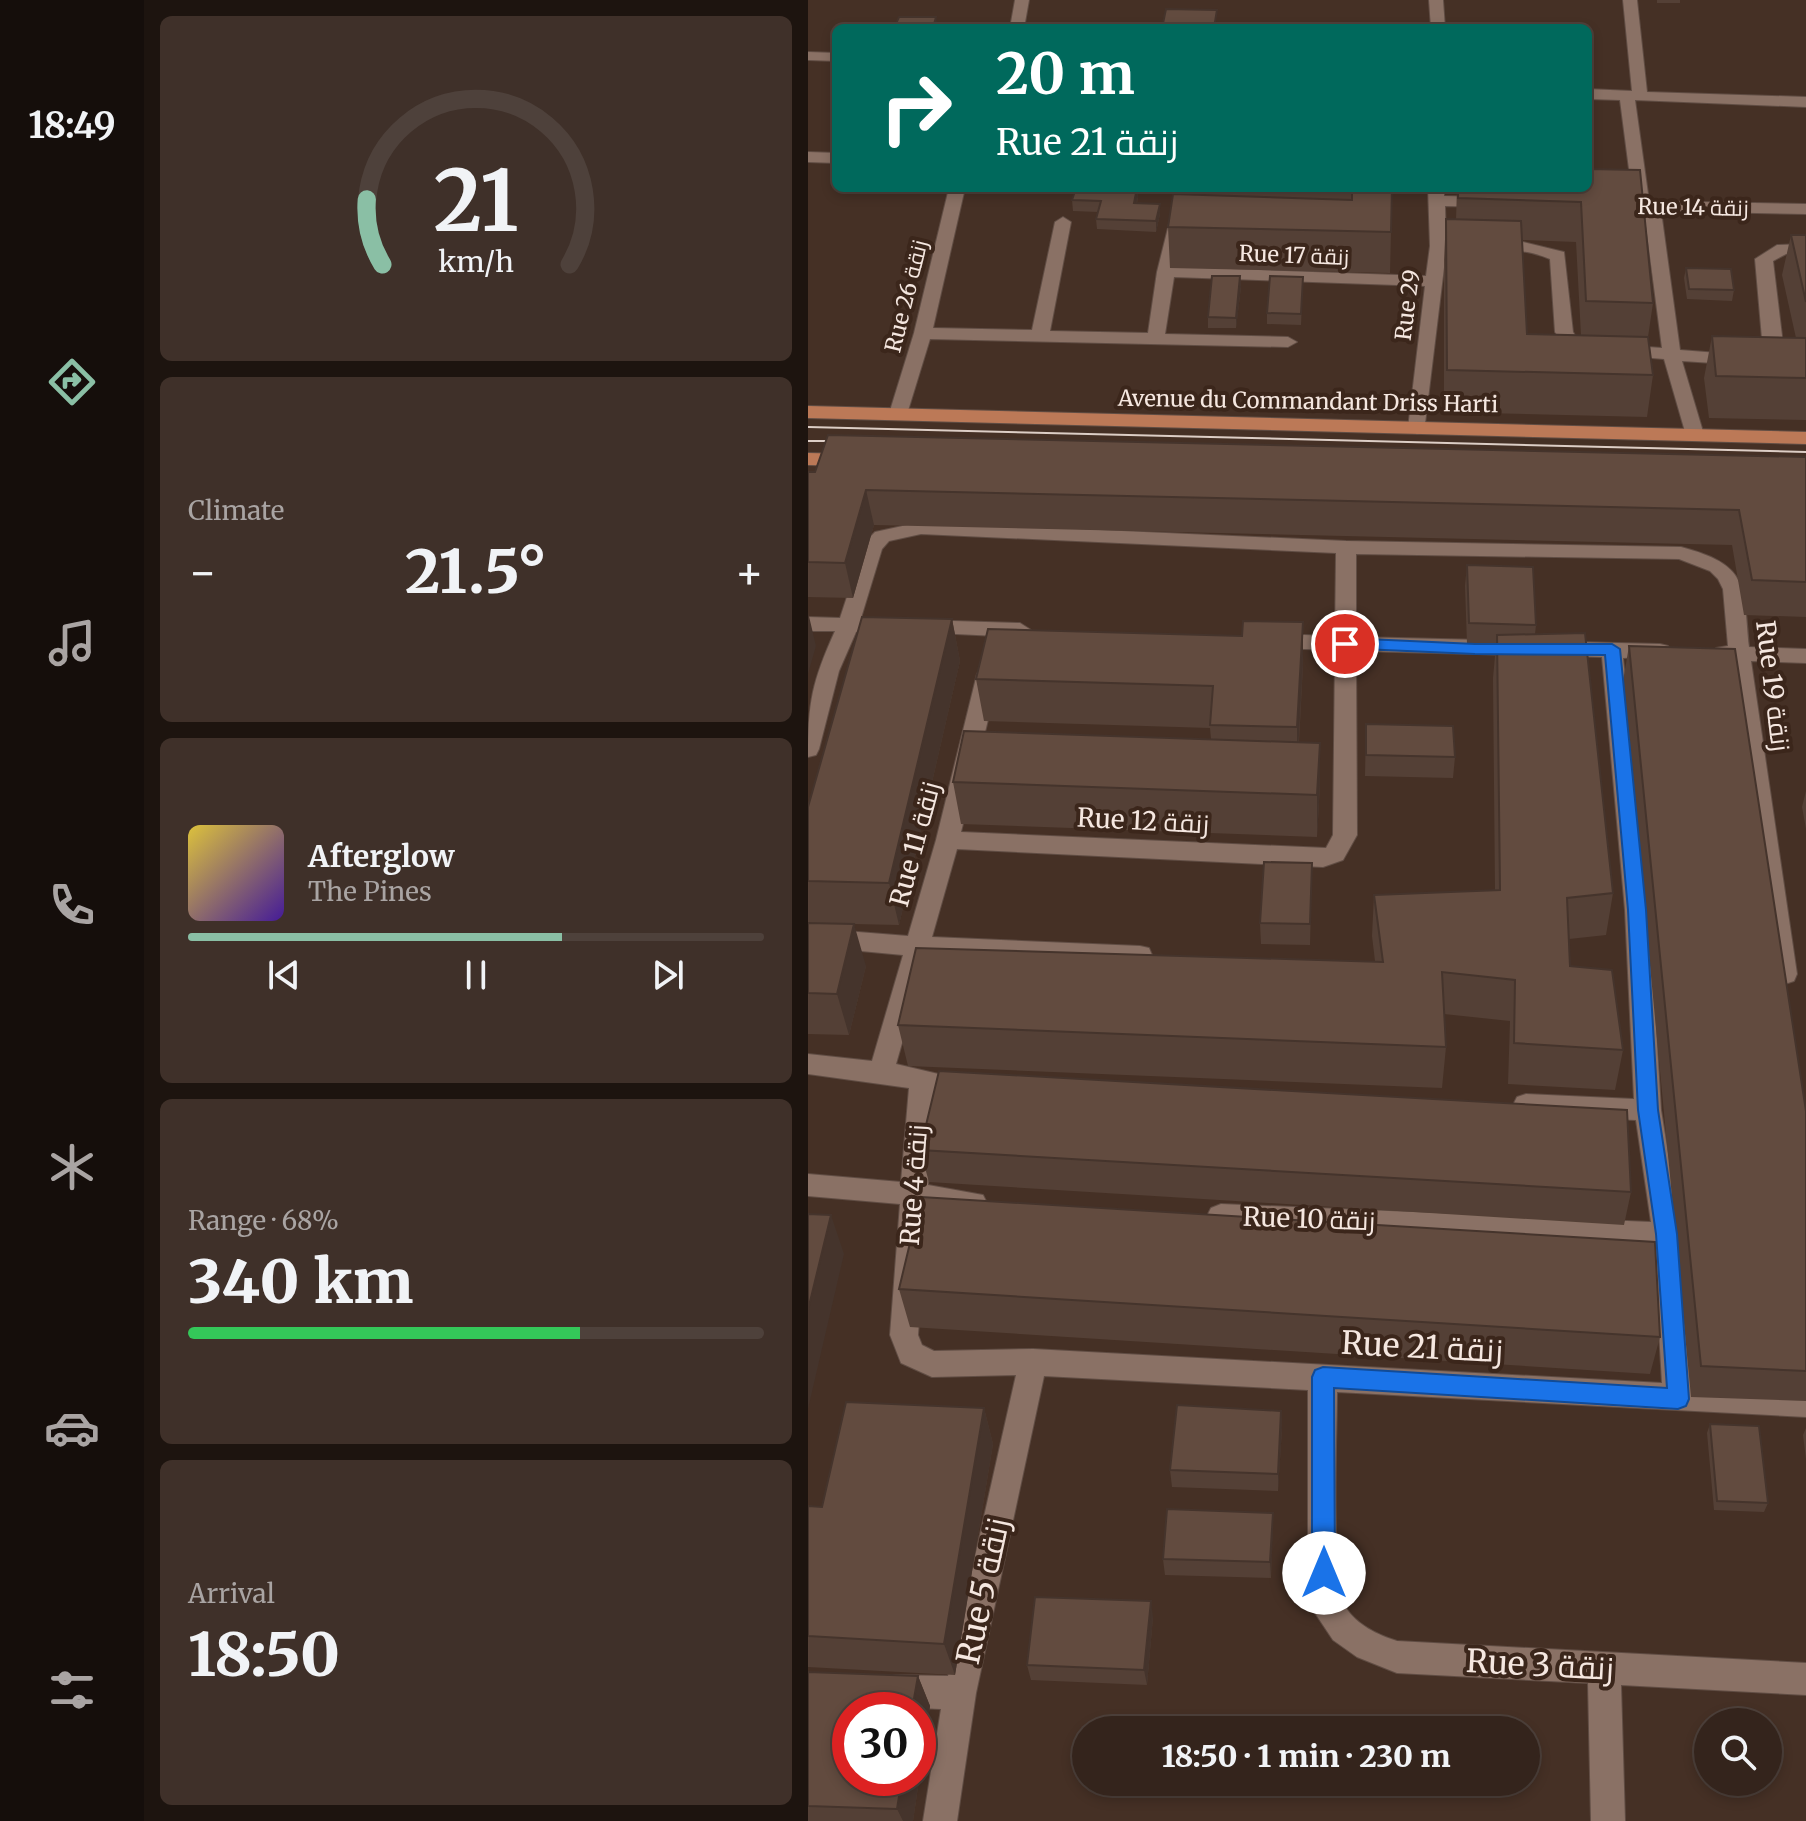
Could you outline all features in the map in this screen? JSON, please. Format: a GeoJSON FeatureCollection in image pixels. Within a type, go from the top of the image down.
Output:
{"type":"FeatureCollection","features":[{"type":"Feature","properties":{"kind":"main road","name":"Avenue du Commandant Driss Harti"},"geometry":{"type":"LineString","coordinates":[[808,412],[1806,438]]}},
{"type":"Feature","properties":{"kind":"main road"},"geometry":{"type":"LineString","coordinates":[[812,463],[867,461]]}},
{"type":"Feature","properties":{"kind":"street"},"geometry":{"type":"LineString","coordinates":[[1018,24],[1022,0]]}},
{"type":"Feature","properties":{"kind":"street"},"geometry":{"type":"LineString","coordinates":[[1436,0],[1438,24]]}},
{"type":"Feature","properties":{"kind":"street"},"geometry":{"type":"LineString","coordinates":[[1630,0],[1634,96],[1646,206],[1672,356],[1695,435]]}},
{"type":"Feature","properties":{"kind":"street"},"geometry":{"type":"LineString","coordinates":[[808,56],[832,57]]}},
{"type":"Feature","properties":{"kind":"street"},"geometry":{"type":"LineString","coordinates":[[1592,94],[1806,102]]}},
{"type":"Feature","properties":{"kind":"street"},"geometry":{"type":"LineString","coordinates":[[808,157],[832,158]]}},
{"type":"Feature","properties":{"kind":"street","name":"Rue 26 زنقة"},"geometry":{"type":"LineString","coordinates":[[898,414],[923,333],[956,192]]}},
{"type":"Feature","properties":{"kind":"street"},"geometry":{"type":"LineString","coordinates":[[1156,337],[1167,265],[1185,192]]}},
{"type":"Feature","properties":{"kind":"street"},"geometry":{"type":"LineString","coordinates":[[1436,195],[1499,203]]}},
{"type":"Feature","properties":{"kind":"street","name":"Rue 29"},"geometry":{"type":"LineString","coordinates":[[1417,428],[1438,246],[1436,195]]}},
{"type":"Feature","properties":{"kind":"street","name":"Rue 14 زنقة"},"geometry":{"type":"LineString","coordinates":[[1594,205],[1806,209]]}},
{"type":"Feature","properties":{"kind":"street"},"geometry":{"type":"LineString","coordinates":[[1040,336],[1063,222]]}},
{"type":"Feature","properties":{"kind":"street"},"geometry":{"type":"LineString","coordinates":[[1438,246],[1545,249],[1558,256],[1564,332],[1568,342],[1584,350],[1744,360],[1771,353],[1774,344],[1764,259],[1783,249],[1806,249]]}},
{"type":"Feature","properties":{"kind":"street","name":"Rue 17 زنقة"},"geometry":{"type":"LineString","coordinates":[[1167,265],[1435,281]]}},
{"type":"Feature","properties":{"kind":"street"},"geometry":{"type":"LineString","coordinates":[[923,333],[1288,342]]}},
{"type":"Feature","properties":{"kind":"street"},"geometry":{"type":"LineString","coordinates":[[808,749],[828,671],[848,625],[872,547],[882,536],[921,528],[1346,547],[1345,644]]}},
{"type":"Feature","properties":{"kind":"street","name":"Rue 19 زنقة"},"geometry":{"type":"LineString","coordinates":[[1346,547],[1681,553],[1717,566],[1727,576],[1733,589],[1739,654],[1788,998]]}},
{"type":"Feature","properties":{"kind":"street"},"geometry":{"type":"LineString","coordinates":[[808,624],[1047,631]]}},
{"type":"Feature","properties":{"kind":"street","name":"Rue 11 زنقة"},"geometry":{"type":"LineString","coordinates":[[881,1072],[948,840],[968,748],[1001,629]]}},
{"type":"Feature","properties":{"kind":"street"},"geometry":{"type":"LineString","coordinates":[[1251,640],[1475,649],[1675,652]]}},
{"type":"Feature","properties":{"kind":"street","name":"Rue 12 زنقة"},"geometry":{"type":"LineString","coordinates":[[948,840],[1323,858],[1335,854],[1345,835],[1345,644]]}},
{"type":"Feature","properties":{"kind":"street"},"geometry":{"type":"LineString","coordinates":[[1612,649],[1637,910],[1648,1110],[1667,1234],[1678,1399]]}},
{"type":"Feature","properties":{"kind":"street"},"geometry":{"type":"LineString","coordinates":[[1707,653],[1806,656]]}},
{"type":"Feature","properties":{"kind":"street"},"geometry":{"type":"LineString","coordinates":[[808,937],[1163,956]]}},
{"type":"Feature","properties":{"kind":"street"},"geometry":{"type":"LineString","coordinates":[[808,1064],[881,1072],[922,1082],[970,1084]]}},
{"type":"Feature","properties":{"kind":"street","name":"Rue 4 زنقة"},"geometry":{"type":"LineString","coordinates":[[922,1082],[904,1335],[911,1354],[932,1364],[1033,1362]]}},
{"type":"Feature","properties":{"kind":"street"},"geometry":{"type":"LineString","coordinates":[[1506,1104],[1648,1110]]}},
{"type":"Feature","properties":{"kind":"street"},"geometry":{"type":"LineString","coordinates":[[808,1185],[913,1194],[999,1207]]}},
{"type":"Feature","properties":{"kind":"street","name":"Rue 10 زنقة"},"geometry":{"type":"LineString","coordinates":[[1190,1214],[1667,1234]]}},
{"type":"Feature","properties":{"kind":"street","name":"Rue 21 زنقة"},"geometry":{"type":"LineString","coordinates":[[1033,1362],[1806,1404]]}},
{"type":"Feature","properties":{"kind":"street","name":"Rue 5 زنقة"},"geometry":{"type":"LineString","coordinates":[[940,1821],[960,1693],[1033,1362]]}},
{"type":"Feature","properties":{"kind":"street","name":"Rue 3 زنقة"},"geometry":{"type":"LineString","coordinates":[[1323,1377],[1324,1573],[1329,1610],[1345,1631],[1370,1648],[1397,1657],[1806,1679]]}},
{"type":"Feature","properties":{"kind":"street"},"geometry":{"type":"LineString","coordinates":[[1604,1669],[1608,1821]]}},
{"type":"Feature","properties":{"kind":"street"},"geometry":{"type":"LineString","coordinates":[[869,1690],[960,1693]]}},
{"type":"Feature","properties":{"kind":"building"},"geometry":{"type":"Polygon","coordinates":[[[1166,9],[1217,10],[1215,24],[1163,24],[1166,9]]]}},
{"type":"Feature","properties":{"kind":"building"},"geometry":{"type":"Polygon","coordinates":[[[899,17],[936,17],[934,24],[896,24],[899,17]]]}},
{"type":"Feature","properties":{"kind":"building"},"geometry":{"type":"Polygon","coordinates":[[[1592,169],[1640,170],[1653,303],[1586,301],[1581,202],[1458,198],[1458,192],[1592,192],[1592,169]]]}},
{"type":"Feature","properties":{"kind":"building"},"geometry":{"type":"Polygon","coordinates":[[[1075,192],[1136,192],[1134,203],[1160,204],[1156,221],[1096,219],[1101,201],[1072,200],[1075,192]]]}},
{"type":"Feature","properties":{"kind":"building"},"geometry":{"type":"Polygon","coordinates":[[[1352,192],[1392,192],[1391,232],[1168,227],[1173,194],[1352,200],[1352,192]]]}},
{"type":"Feature","properties":{"kind":"building"},"geometry":{"type":"Polygon","coordinates":[[[1446,219],[1521,221],[1527,334],[1648,337],[1653,375],[1447,370],[1446,219]]]}},
{"type":"Feature","properties":{"kind":"building"},"geometry":{"type":"Polygon","coordinates":[[[1791,235],[1806,235],[1806,302],[1791,235]]]}},
{"type":"Feature","properties":{"kind":"building"},"geometry":{"type":"Polygon","coordinates":[[[1686,268],[1731,269],[1734,290],[1689,289],[1686,268]]]}},
{"type":"Feature","properties":{"kind":"building"},"geometry":{"type":"Polygon","coordinates":[[[1212,276],[1240,276],[1236,318],[1208,317],[1212,276]]]}},
{"type":"Feature","properties":{"kind":"building"},"geometry":{"type":"Polygon","coordinates":[[[1270,276],[1303,277],[1301,314],[1267,313],[1270,276]]]}},
{"type":"Feature","properties":{"kind":"building"},"geometry":{"type":"Polygon","coordinates":[[[1712,336],[1806,338],[1806,378],[1716,376],[1712,336]]]}},
{"type":"Feature","properties":{"kind":"building"},"geometry":{"type":"Polygon","coordinates":[[[828,435],[1806,457],[1806,582],[1752,580],[1739,510],[866,490],[845,563],[808,562],[808,472],[815,472],[828,435]]]}},
{"type":"Feature","properties":{"kind":"building"},"geometry":{"type":"Polygon","coordinates":[[[1467,565],[1533,567],[1536,625],[1469,623],[1467,565]]]}},
{"type":"Feature","properties":{"kind":"building"},"geometry":{"type":"Polygon","coordinates":[[[862,617],[952,619],[889,883],[808,881],[808,807],[862,617]]]}},
{"type":"Feature","properties":{"kind":"building"},"geometry":{"type":"Polygon","coordinates":[[[1243,621],[1303,622],[1297,727],[1210,725],[1213,686],[976,679],[988,629],[1242,636],[1243,621]]]}},
{"type":"Feature","properties":{"kind":"building"},"geometry":{"type":"Polygon","coordinates":[[[1585,633],[1613,893],[1567,898],[1570,966],[1612,970],[1623,1050],[1514,1043],[1515,980],[1442,972],[1446,1047],[898,1025],[916,948],[1383,962],[1374,895],[1500,890],[1497,635],[1585,633]]]}},
{"type":"Feature","properties":{"kind":"building"},"geometry":{"type":"Polygon","coordinates":[[[1629,646],[1735,649],[1806,1111],[1806,1371],[1701,1366],[1629,646]]]}},
{"type":"Feature","properties":{"kind":"building"},"geometry":{"type":"Polygon","coordinates":[[[1366,724],[1453,726],[1455,757],[1366,755],[1366,724]]]}},
{"type":"Feature","properties":{"kind":"building"},"geometry":{"type":"Polygon","coordinates":[[[964,731],[1320,743],[1317,795],[953,782],[964,731]]]}},
{"type":"Feature","properties":{"kind":"building"},"geometry":{"type":"Polygon","coordinates":[[[1264,862],[1312,863],[1310,924],[1260,923],[1264,862]]]}},
{"type":"Feature","properties":{"kind":"building"},"geometry":{"type":"Polygon","coordinates":[[[808,923],[854,924],[837,994],[808,993],[808,923]]]}},
{"type":"Feature","properties":{"kind":"building"},"geometry":{"type":"Polygon","coordinates":[[[939,1071],[1627,1110],[1631,1192],[920,1150],[939,1071]]]}},
{"type":"Feature","properties":{"kind":"building"},"geometry":{"type":"Polygon","coordinates":[[[921,1197],[1655,1242],[1660,1337],[899,1289],[921,1197]]]}},
{"type":"Feature","properties":{"kind":"building"},"geometry":{"type":"Polygon","coordinates":[[[808,1214],[831,1215],[808,1310],[808,1214]]]}},
{"type":"Feature","properties":{"kind":"building"},"geometry":{"type":"Polygon","coordinates":[[[846,1402],[984,1408],[944,1644],[808,1636],[808,1506],[822,1507],[846,1402]]]}},
{"type":"Feature","properties":{"kind":"building"},"geometry":{"type":"Polygon","coordinates":[[[1177,1405],[1281,1411],[1278,1474],[1170,1470],[1177,1405]]]}},
{"type":"Feature","properties":{"kind":"building"},"geometry":{"type":"Polygon","coordinates":[[[1710,1424],[1759,1426],[1768,1503],[1717,1501],[1710,1424]]]}},
{"type":"Feature","properties":{"kind":"building"},"geometry":{"type":"Polygon","coordinates":[[[1167,1509],[1273,1513],[1270,1562],[1163,1559],[1167,1509]]]}},
{"type":"Feature","properties":{"kind":"building"},"geometry":{"type":"Polygon","coordinates":[[[1035,1597],[1151,1601],[1144,1670],[1027,1665],[1035,1597]]]}},
{"type":"Feature","properties":{"kind":"building"},"geometry":{"type":"Polygon","coordinates":[[[808,1672],[918,1676],[915,1692],[832,1692],[832,1796],[899,1796],[897,1809],[808,1806],[808,1672]]]}},
{"type":"Feature","properties":{"kind":"tram line"},"geometry":{"type":"LineString","coordinates":[[808,427],[1806,452]]}},
{"type":"Feature","properties":{"kind":"tram line"},"geometry":{"type":"LineString","coordinates":[[808,441],[848,441]]}},
{"type":"Feature","properties":{"kind":"route"},"geometry":{"type":"LineString","coordinates":[[1324,1573],[1323,1377],[1678,1399],[1667,1234],[1648,1110],[1637,910],[1612,649],[1475,649],[1345,644]]}}]}
